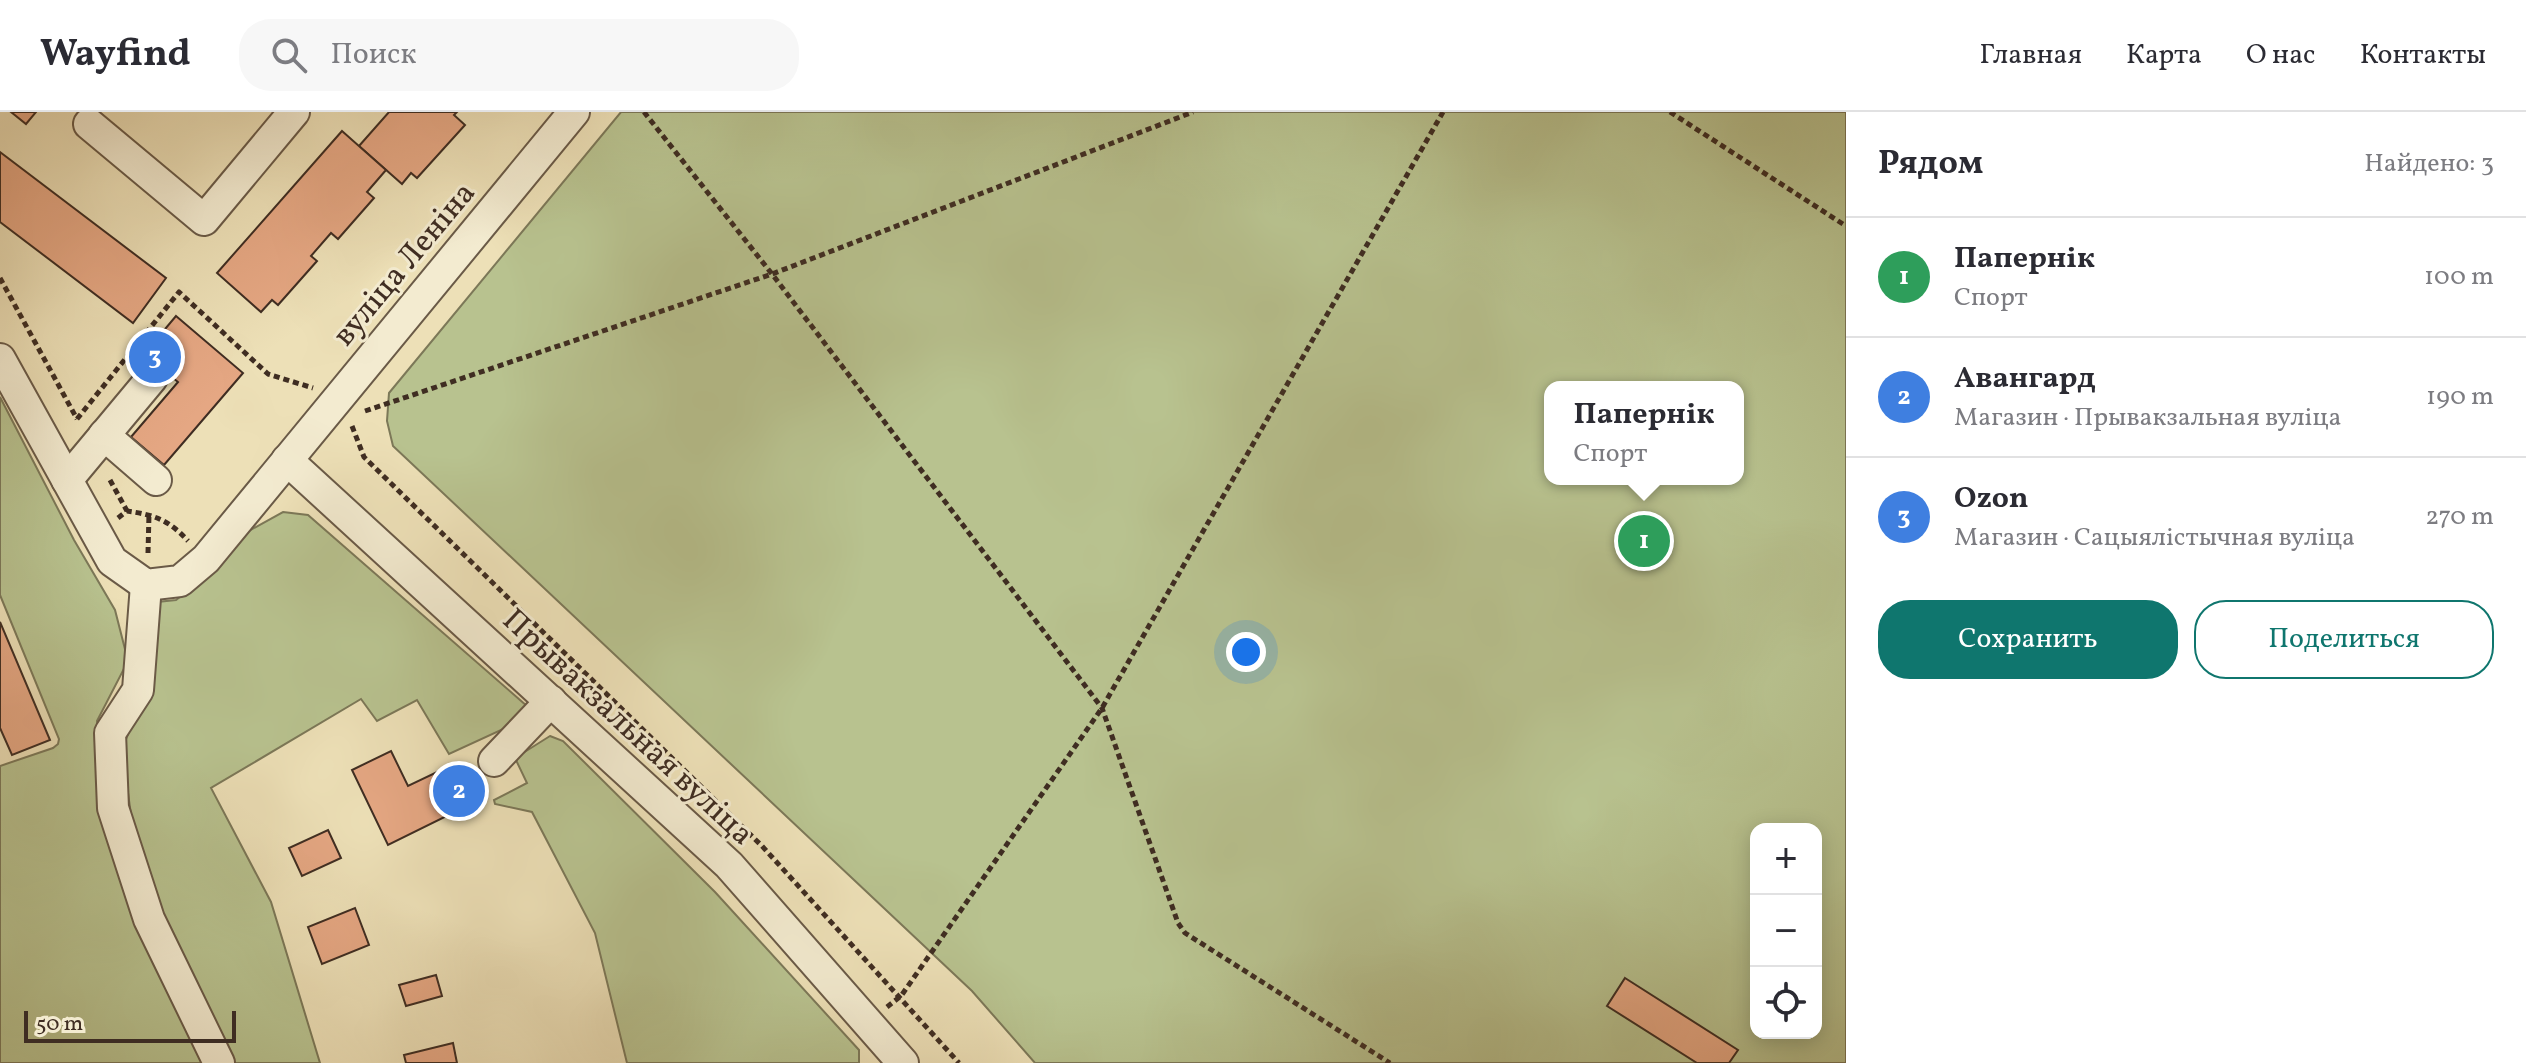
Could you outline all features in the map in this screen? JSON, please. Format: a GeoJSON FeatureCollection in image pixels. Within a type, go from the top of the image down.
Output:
{"type":"FeatureCollection","features":[{"type":"Feature","properties":{"kind":"street"},"geometry":{"type":"LineString","coordinates":[[89,124],[204,220],[294,112]]}},
{"type":"Feature","properties":{"kind":"street","name":"вуліца Леніна"},"geometry":{"type":"LineString","coordinates":[[146,585],[180,581],[206,559],[574,112]]}},
{"type":"Feature","properties":{"kind":"street"},"geometry":{"type":"LineString","coordinates":[[0,359],[112,561],[146,585],[138,690],[110,733],[113,808],[149,919],[219,1063]]}},
{"type":"Feature","properties":{"kind":"street"},"geometry":{"type":"LineString","coordinates":[[67,480],[152,378]]}},
{"type":"Feature","properties":{"kind":"street"},"geometry":{"type":"LineString","coordinates":[[99,442],[156,480]]}},
{"type":"Feature","properties":{"kind":"street","name":"Прывакзальная вуліца"},"geometry":{"type":"LineString","coordinates":[[287,460],[729,865],[903,1063]]}},
{"type":"Feature","properties":{"kind":"street"},"geometry":{"type":"LineString","coordinates":[[494,761],[551,701]]}},
{"type":"Feature","properties":{"kind":"path"},"geometry":{"type":"LineString","coordinates":[[644,112],[772,274],[1102,708],[1178,923],[1185,933],[1390,1063]]}},
{"type":"Feature","properties":{"kind":"path"},"geometry":{"type":"LineString","coordinates":[[359,413],[772,274],[1193,112]]}},
{"type":"Feature","properties":{"kind":"path"},"geometry":{"type":"LineString","coordinates":[[867,1022],[901,996],[1102,708],[1443,112]]}},
{"type":"Feature","properties":{"kind":"path"},"geometry":{"type":"LineString","coordinates":[[1670,112],[1846,226]]}},
{"type":"Feature","properties":{"kind":"path"},"geometry":{"type":"LineString","coordinates":[[0,278],[77,419],[99,442],[127,511]]}},
{"type":"Feature","properties":{"kind":"path"},"geometry":{"type":"LineString","coordinates":[[77,419],[179,292],[268,374],[319,390]]}},
{"type":"Feature","properties":{"kind":"path"},"geometry":{"type":"LineString","coordinates":[[344,418],[354,428],[364,457],[762,846],[959,1063]]}},
{"type":"Feature","properties":{"kind":"path"},"geometry":{"type":"LineString","coordinates":[[114,521],[127,511],[149,514],[174,526],[189,542]]}},
{"type":"Feature","properties":{"kind":"green space"},"geometry":{"type":"Polygon","coordinates":[[[621,112],[1846,112],[1846,1063],[1035,1063],[972,991],[393,446],[387,421],[389,393],[621,112]]]}},
{"type":"Feature","properties":{"kind":"green space"},"geometry":{"type":"Polygon","coordinates":[[[0,397],[74,540],[115,610],[128,661],[97,721],[110,839],[152,957],[202,1063],[0,1063],[0,766],[53,748],[59,739],[0,595],[0,397]]]}},
{"type":"Feature","properties":{"kind":"green space"},"geometry":{"type":"Polygon","coordinates":[[[283,512],[308,515],[528,707],[516,723],[449,754],[417,700],[377,721],[361,699],[211,788],[271,902],[320,1063],[229,1063],[156,903],[131,815],[122,749],[148,685],[157,602],[176,600],[209,574],[245,533],[283,512]]]}},
{"type":"Feature","properties":{"kind":"green space"},"geometry":{"type":"Polygon","coordinates":[[[550,736],[563,741],[715,892],[859,1050],[859,1063],[627,1063],[595,933],[532,812],[495,804],[494,800],[527,783],[515,758],[550,736]]]}},
{"type":"Feature","properties":{"kind":"building"},"geometry":{"type":"Polygon","coordinates":[[[11,112],[36,112],[26,124],[11,112]]]}},
{"type":"Feature","properties":{"kind":"building"},"geometry":{"type":"Polygon","coordinates":[[[389,112],[457,112],[454,115],[465,125],[417,178],[411,173],[402,184],[359,146],[389,112]]]}},
{"type":"Feature","properties":{"kind":"building"},"geometry":{"type":"Polygon","coordinates":[[[342,131],[386,170],[367,192],[374,198],[338,239],[331,233],[311,256],[317,261],[278,305],[272,300],[261,312],[217,273],[342,131]]]}},
{"type":"Feature","properties":{"kind":"building"},"geometry":{"type":"Polygon","coordinates":[[[0,152],[166,278],[133,323],[0,222],[0,152]]]}},
{"type":"Feature","properties":{"kind":"building"},"geometry":{"type":"Polygon","coordinates":[[[176,316],[243,373],[164,465],[131,437],[178,382],[144,354],[176,316]]]}},
{"type":"Feature","properties":{"kind":"building"},"geometry":{"type":"Polygon","coordinates":[[[0,622],[50,740],[12,755],[0,728],[0,622]]]}},
{"type":"Feature","properties":{"kind":"building"},"geometry":{"type":"Polygon","coordinates":[[[391,751],[408,786],[456,763],[475,802],[388,845],[352,770],[391,751]]]}},
{"type":"Feature","properties":{"kind":"building"},"geometry":{"type":"Polygon","coordinates":[[[328,830],[341,858],[302,876],[289,848],[328,830]]]}},
{"type":"Feature","properties":{"kind":"building"},"geometry":{"type":"Polygon","coordinates":[[[355,908],[369,945],[322,964],[308,927],[355,908]]]}},
{"type":"Feature","properties":{"kind":"building"},"geometry":{"type":"Polygon","coordinates":[[[436,975],[442,996],[406,1006],[399,985],[436,975]]]}},
{"type":"Feature","properties":{"kind":"building"},"geometry":{"type":"Polygon","coordinates":[[[1625,978],[1738,1050],[1729,1063],[1697,1063],[1607,1006],[1625,978]]]}},
{"type":"Feature","properties":{"kind":"building"},"geometry":{"type":"Polygon","coordinates":[[[453,1043],[457,1063],[406,1063],[404,1055],[453,1043]]]}},
{"type":"Feature","properties":{"kind":"place","name":"Ozon"},"geometry":{"type":"Point","coordinates":[155,357]}},
{"type":"Feature","properties":{"kind":"place","name":"Папернік"},"geometry":{"type":"Point","coordinates":[1644,541]}},
{"type":"Feature","properties":{"kind":"place","name":"Авангард"},"geometry":{"type":"Point","coordinates":[459,791]}}]}
